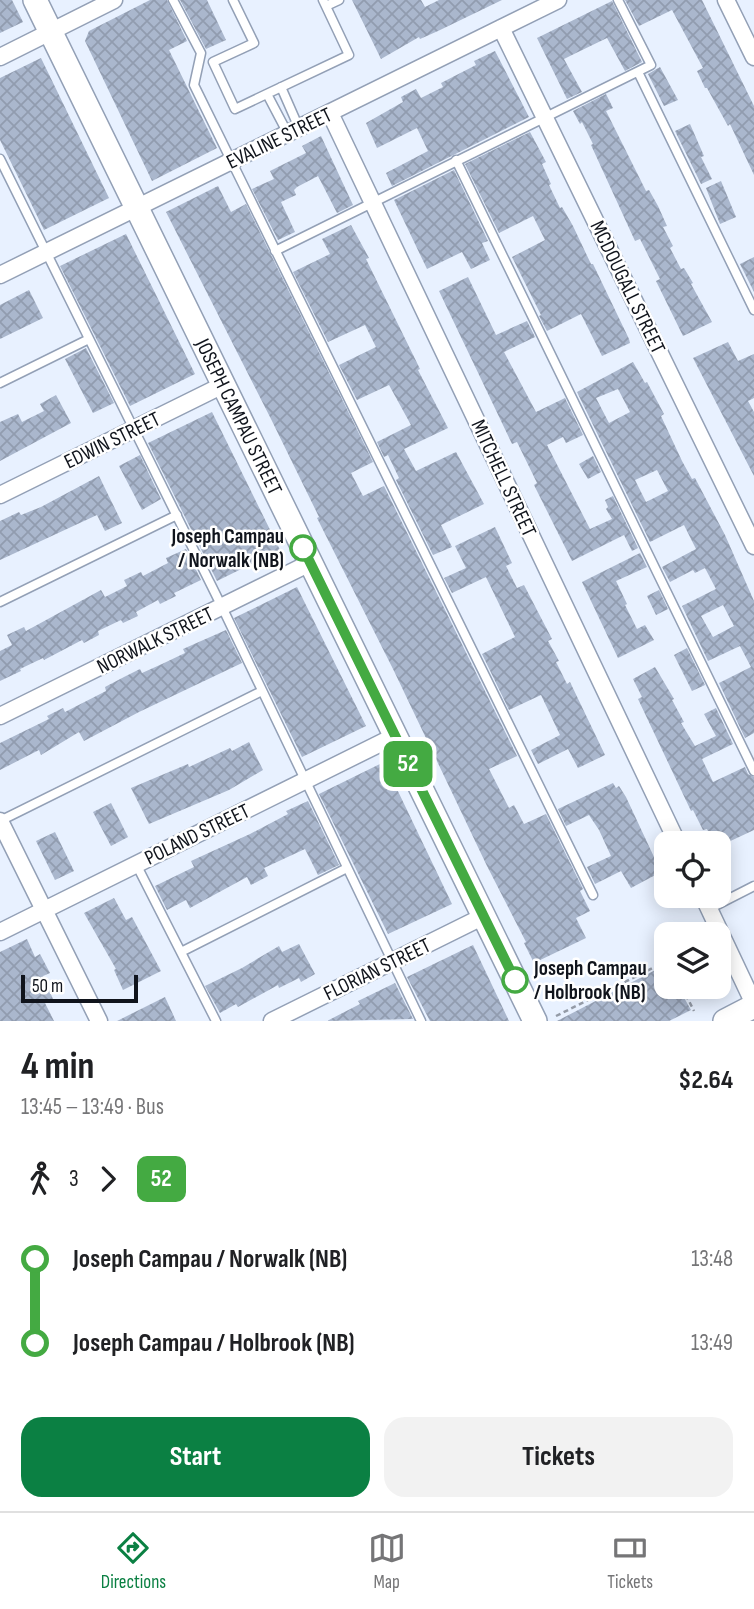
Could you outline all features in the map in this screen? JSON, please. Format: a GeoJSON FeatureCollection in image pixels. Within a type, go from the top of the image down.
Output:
{"type":"FeatureCollection","features":[{"type":"Feature","properties":{"kind":"street","name":"JOSEPH CAMPAU STREET"},"geometry":{"type":"LineString","coordinates":[[35,0],[482,917],[546,1018]]}},
{"type":"Feature","properties":{"kind":"street"},"geometry":{"type":"LineString","coordinates":[[0,57],[114,0]]}},
{"type":"Feature","properties":{"kind":"street","name":"EVALINE STREET"},"geometry":{"type":"LineString","coordinates":[[0,275],[558,0]]}},
{"type":"Feature","properties":{"kind":"street"},"geometry":{"type":"LineString","coordinates":[[726,0],[754,57]]}},
{"type":"Feature","properties":{"kind":"street","name":"MCDOUGALL STREET"},"geometry":{"type":"LineString","coordinates":[[502,28],[754,546]]}},
{"type":"Feature","properties":{"kind":"street","name":"MITCHELL STREET"},"geometry":{"type":"LineString","coordinates":[[330,113],[672,831]]}},
{"type":"Feature","properties":{"kind":"street","name":"EDWIN STREET"},"geometry":{"type":"LineString","coordinates":[[0,495],[223,385]]}},
{"type":"Feature","properties":{"kind":"street","name":"NORWALK STREET"},"geometry":{"type":"LineString","coordinates":[[0,716],[310,563]]}},
{"type":"Feature","properties":{"kind":"street","name":"POLAND STREET"},"geometry":{"type":"LineString","coordinates":[[0,932],[394,736]]}},
{"type":"Feature","properties":{"kind":"street"},"geometry":{"type":"LineString","coordinates":[[0,821],[99,1021]]}},
{"type":"Feature","properties":{"kind":"street"},"geometry":{"type":"LineString","coordinates":[[709,908],[754,1005],[725,1021]]}},
{"type":"Feature","properties":{"kind":"street","name":"FLORIAN STREET"},"geometry":{"type":"LineString","coordinates":[[272,1021],[482,917]]}},
{"type":"Feature","properties":{"kind":"lane"},"geometry":{"type":"LineString","coordinates":[[173,0],[201,53],[213,62],[235,109],[349,55],[325,3],[339,0]]}},
{"type":"Feature","properties":{"kind":"lane"},"geometry":{"type":"LineString","coordinates":[[213,62],[254,43],[233,0]]}},
{"type":"Feature","properties":{"kind":"lane"},"geometry":{"type":"LineString","coordinates":[[275,250],[652,65],[618,0]]}},
{"type":"Feature","properties":{"kind":"lane"},"geometry":{"type":"LineString","coordinates":[[201,53],[194,85],[593,895]]}},
{"type":"Feature","properties":{"kind":"lane"},"geometry":{"type":"LineString","coordinates":[[638,72],[754,310]]}},
{"type":"Feature","properties":{"kind":"lane"},"geometry":{"type":"LineString","coordinates":[[281,87],[293,131]]}},
{"type":"Feature","properties":{"kind":"lane"},"geometry":{"type":"LineString","coordinates":[[267,94],[293,131]]}},
{"type":"Feature","properties":{"kind":"lane"},"geometry":{"type":"LineString","coordinates":[[456,160],[754,771]]}},
{"type":"Feature","properties":{"kind":"lane"},"geometry":{"type":"LineString","coordinates":[[1,162],[135,429],[421,1021]]}},
{"type":"Feature","properties":{"kind":"lane"},"geometry":{"type":"LineString","coordinates":[[0,383],[89,339]]}},
{"type":"Feature","properties":{"kind":"lane"},"geometry":{"type":"LineString","coordinates":[[0,602],[177,515]]}},
{"type":"Feature","properties":{"kind":"lane"},"geometry":{"type":"LineString","coordinates":[[0,821],[262,691]]}},
{"type":"Feature","properties":{"kind":"lane"},"geometry":{"type":"LineString","coordinates":[[136,864],[216,1021]]}},
{"type":"Feature","properties":{"kind":"lane"},"geometry":{"type":"LineString","coordinates":[[181,952],[347,868]]}},
{"type":"Feature","properties":{"kind":"lane"},"geometry":{"type":"LineString","coordinates":[[731,894],[754,886]]}},
{"type":"Feature","properties":{"kind":"path"},"geometry":{"type":"LineString","coordinates":[[546,1018],[654,967]]}},
{"type":"Feature","properties":{"kind":"path"},"geometry":{"type":"LineString","coordinates":[[688,999],[694,1012]]}},
{"type":"Feature","properties":{"kind":"building"},"geometry":{"type":"Polygon","coordinates":[[[0,0],[12,0],[23,22],[0,33],[0,0]]]}},
{"type":"Feature","properties":{"kind":"building"},"geometry":{"type":"Polygon","coordinates":[[[150,0],[167,0],[187,41],[169,50],[217,148],[152,181],[85,41],[89,31],[150,0]]]}},
{"type":"Feature","properties":{"kind":"building"},"geometry":{"type":"Polygon","coordinates":[[[180,0],[207,0],[226,40],[206,49],[180,0]]]}},
{"type":"Feature","properties":{"kind":"building"},"geometry":{"type":"Polygon","coordinates":[[[352,0],[421,0],[425,7],[439,0],[502,0],[438,31],[420,39],[419,37],[381,59],[352,0]]]}},
{"type":"Feature","properties":{"kind":"building"},"geometry":{"type":"Polygon","coordinates":[[[625,0],[702,0],[754,106],[754,175],[730,124],[728,126],[705,88],[697,71],[703,68],[672,10],[639,26],[625,0]]]}},
{"type":"Feature","properties":{"kind":"building"},"geometry":{"type":"Polygon","coordinates":[[[612,1],[642,62],[625,71],[607,38],[576,53],[564,59],[582,92],[567,99],[537,38],[612,1]]]}},
{"type":"Feature","properties":{"kind":"building"},"geometry":{"type":"Polygon","coordinates":[[[495,51],[529,117],[392,186],[386,173],[428,151],[417,128],[377,148],[366,123],[403,102],[401,97],[416,89],[421,98],[443,87],[441,83],[476,65],[474,61],[495,51]]]}},
{"type":"Feature","properties":{"kind":"building"},"geometry":{"type":"Polygon","coordinates":[[[41,58],[109,198],[44,230],[0,140],[0,78],[41,58]]]}},
{"type":"Feature","properties":{"kind":"building"},"geometry":{"type":"Polygon","coordinates":[[[660,67],[678,100],[664,106],[648,74],[660,67]]]}},
{"type":"Feature","properties":{"kind":"building"},"geometry":{"type":"Polygon","coordinates":[[[606,94],[613,108],[606,111],[646,191],[649,190],[658,206],[667,226],[663,227],[673,246],[670,248],[681,269],[684,268],[693,283],[691,284],[712,322],[683,336],[656,281],[660,279],[640,239],[635,241],[591,145],[593,144],[573,111],[606,94]]]}},
{"type":"Feature","properties":{"kind":"building"},"geometry":{"type":"Polygon","coordinates":[[[690,124],[712,179],[701,184],[675,131],[690,124]]]}},
{"type":"Feature","properties":{"kind":"building"},"geometry":{"type":"Polygon","coordinates":[[[530,132],[546,162],[542,164],[560,208],[562,207],[573,226],[629,339],[630,343],[602,356],[581,314],[547,331],[512,257],[545,240],[533,216],[499,233],[465,164],[530,132]]]}},
{"type":"Feature","properties":{"kind":"building"},"geometry":{"type":"Polygon","coordinates":[[[321,136],[353,205],[337,213],[318,176],[297,187],[294,190],[296,195],[281,202],[295,232],[278,240],[252,189],[274,179],[270,171],[306,153],[302,146],[321,136]]]}},
{"type":"Feature","properties":{"kind":"building"},"geometry":{"type":"Polygon","coordinates":[[[454,170],[488,241],[482,243],[490,260],[471,269],[462,252],[427,269],[394,200],[454,170]]]}},
{"type":"Feature","properties":{"kind":"building"},"geometry":{"type":"Polygon","coordinates":[[[721,181],[736,217],[720,224],[706,188],[721,181]]]}},
{"type":"Feature","properties":{"kind":"building"},"geometry":{"type":"Polygon","coordinates":[[[218,186],[231,212],[246,204],[373,462],[351,473],[363,496],[384,486],[517,756],[489,769],[509,808],[514,805],[524,824],[546,814],[583,889],[580,891],[590,911],[576,918],[586,938],[534,963],[271,419],[166,212],[218,186]]]}},
{"type":"Feature","properties":{"kind":"building"},"geometry":{"type":"Polygon","coordinates":[[[351,225],[448,428],[404,449],[416,471],[456,452],[484,504],[441,525],[452,547],[433,555],[396,480],[399,478],[388,455],[384,457],[377,442],[411,425],[389,385],[357,400],[339,365],[376,347],[365,325],[328,342],[293,272],[330,254],[322,239],[351,225]]]}},
{"type":"Feature","properties":{"kind":"building"},"geometry":{"type":"Polygon","coordinates":[[[126,234],[195,374],[130,406],[60,266],[126,234]]]}},
{"type":"Feature","properties":{"kind":"building"},"geometry":{"type":"Polygon","coordinates":[[[754,257],[754,292],[740,264],[754,257]]]}},
{"type":"Feature","properties":{"kind":"building"},"geometry":{"type":"Polygon","coordinates":[[[468,277],[496,335],[527,321],[535,337],[504,352],[536,412],[565,398],[583,435],[566,443],[563,437],[547,445],[590,529],[612,519],[606,509],[608,507],[605,500],[613,496],[638,548],[632,551],[624,535],[572,561],[534,485],[537,483],[517,442],[512,444],[439,291],[468,277]]]}},
{"type":"Feature","properties":{"kind":"building"},"geometry":{"type":"Polygon","coordinates":[[[29,290],[43,318],[0,339],[0,305],[29,290]]]}},
{"type":"Feature","properties":{"kind":"building"},"geometry":{"type":"Polygon","coordinates":[[[728,342],[738,361],[754,354],[754,398],[748,401],[754,412],[754,476],[693,358],[728,342]]]}},
{"type":"Feature","properties":{"kind":"building"},"geometry":{"type":"Polygon","coordinates":[[[86,348],[114,403],[93,413],[65,359],[86,348]]]}},
{"type":"Feature","properties":{"kind":"building"},"geometry":{"type":"Polygon","coordinates":[[[633,362],[664,414],[661,416],[682,461],[692,479],[695,478],[725,535],[754,601],[754,733],[745,738],[719,683],[751,667],[740,646],[708,661],[682,606],[716,589],[705,568],[695,573],[693,570],[670,582],[662,567],[696,549],[684,525],[650,542],[577,392],[633,362]],[[618,389],[596,398],[609,423],[630,412],[618,389]],[[657,470],[635,480],[646,502],[668,491],[657,470]],[[723,605],[701,616],[713,637],[734,626],[723,605]]]}},
{"type":"Feature","properties":{"kind":"building"},"geometry":{"type":"Polygon","coordinates":[[[56,395],[71,423],[0,461],[0,422],[18,414],[22,422],[44,411],[40,404],[56,395]]]}},
{"type":"Feature","properties":{"kind":"building"},"geometry":{"type":"Polygon","coordinates":[[[212,412],[280,550],[217,581],[148,443],[212,412]]]}},
{"type":"Feature","properties":{"kind":"building"},"geometry":{"type":"Polygon","coordinates":[[[140,455],[161,499],[142,510],[119,466],[140,455]]]}},
{"type":"Feature","properties":{"kind":"building"},"geometry":{"type":"Polygon","coordinates":[[[593,456],[601,472],[588,479],[579,464],[593,456]]]}},
{"type":"Feature","properties":{"kind":"building"},"geometry":{"type":"Polygon","coordinates":[[[99,476],[122,523],[105,531],[97,515],[0,560],[0,521],[19,512],[21,515],[41,507],[99,476]]]}},
{"type":"Feature","properties":{"kind":"building"},"geometry":{"type":"Polygon","coordinates":[[[495,527],[512,563],[506,566],[517,588],[524,585],[552,639],[548,641],[559,661],[556,662],[567,684],[570,682],[605,755],[578,768],[568,749],[538,764],[531,750],[560,735],[541,695],[509,710],[482,654],[515,637],[486,577],[452,593],[444,578],[466,568],[455,546],[495,527]]]}},
{"type":"Feature","properties":{"kind":"building"},"geometry":{"type":"Polygon","coordinates":[[[186,549],[201,580],[174,593],[176,596],[160,604],[158,600],[136,612],[138,616],[123,623],[121,620],[98,631],[99,635],[84,643],[82,640],[0,681],[0,651],[12,645],[7,635],[24,627],[26,631],[101,590],[105,597],[127,586],[124,580],[141,572],[143,576],[168,563],[166,558],[186,549]]]}},
{"type":"Feature","properties":{"kind":"building"},"geometry":{"type":"Polygon","coordinates":[[[640,553],[647,567],[616,581],[637,629],[645,625],[654,640],[618,658],[582,582],[640,553]]]}},
{"type":"Feature","properties":{"kind":"building"},"geometry":{"type":"Polygon","coordinates":[[[297,587],[366,726],[302,757],[234,618],[297,587]]]}},
{"type":"Feature","properties":{"kind":"building"},"geometry":{"type":"Polygon","coordinates":[[[659,590],[668,609],[656,615],[647,596],[659,590]]]}},
{"type":"Feature","properties":{"kind":"building"},"geometry":{"type":"Polygon","coordinates":[[[226,630],[242,663],[84,741],[79,732],[41,755],[39,750],[0,770],[0,743],[49,719],[47,716],[63,708],[65,712],[106,691],[105,687],[140,669],[142,673],[162,664],[185,653],[183,649],[226,630]]]}},
{"type":"Feature","properties":{"kind":"building"},"geometry":{"type":"Polygon","coordinates":[[[687,648],[705,685],[692,691],[674,655],[687,648]]]}},
{"type":"Feature","properties":{"kind":"building"},"geometry":{"type":"Polygon","coordinates":[[[655,667],[674,699],[672,700],[684,722],[681,723],[695,746],[716,736],[704,714],[716,708],[733,744],[702,759],[713,782],[745,767],[748,774],[754,777],[754,830],[731,841],[731,831],[703,830],[693,810],[691,811],[638,699],[642,697],[633,679],[655,667]]]}},
{"type":"Feature","properties":{"kind":"building"},"geometry":{"type":"Polygon","coordinates":[[[249,742],[263,770],[229,790],[149,824],[131,788],[188,764],[189,767],[230,748],[232,751],[249,742]]]}},
{"type":"Feature","properties":{"kind":"building"},"geometry":{"type":"Polygon","coordinates":[[[384,762],[452,904],[388,934],[319,794],[384,762]]]}},
{"type":"Feature","properties":{"kind":"building"},"geometry":{"type":"Polygon","coordinates":[[[613,783],[616,788],[619,786],[654,857],[654,876],[631,888],[621,871],[595,884],[587,867],[611,856],[599,830],[589,815],[566,826],[558,809],[613,783]]]}},
{"type":"Feature","properties":{"kind":"building"},"geometry":{"type":"Polygon","coordinates":[[[308,801],[339,865],[318,875],[305,849],[264,868],[268,876],[251,885],[247,877],[190,908],[186,900],[167,910],[155,886],[194,867],[191,861],[250,834],[288,814],[286,811],[308,801]]]}},
{"type":"Feature","properties":{"kind":"building"},"geometry":{"type":"Polygon","coordinates":[[[111,803],[128,837],[111,846],[93,812],[111,803]]]}},
{"type":"Feature","properties":{"kind":"building"},"geometry":{"type":"Polygon","coordinates":[[[55,832],[74,871],[55,880],[36,841],[55,832]]]}},
{"type":"Feature","properties":{"kind":"building"},"geometry":{"type":"Polygon","coordinates":[[[114,898],[126,920],[132,917],[161,971],[123,990],[114,970],[116,969],[84,913],[114,898]]]}},
{"type":"Feature","properties":{"kind":"building"},"geometry":{"type":"Polygon","coordinates":[[[27,939],[35,957],[40,954],[50,973],[43,976],[53,999],[45,1003],[54,1021],[0,1021],[0,952],[27,939]]]}},
{"type":"Feature","properties":{"kind":"building"},"geometry":{"type":"Polygon","coordinates":[[[299,944],[315,974],[301,982],[299,978],[279,988],[278,985],[238,1007],[236,1004],[220,1013],[205,986],[279,946],[282,952],[299,944]]]}},
{"type":"Feature","properties":{"kind":"building"},"geometry":{"type":"Polygon","coordinates":[[[473,945],[509,1021],[430,1021],[407,977],[473,945]]]}},
{"type":"Feature","properties":{"kind":"building"},"geometry":{"type":"Polygon","coordinates":[[[654,971],[654,999],[685,999],[691,1010],[669,1021],[557,1021],[654,971]]]}},
{"type":"Feature","properties":{"kind":"building"},"geometry":{"type":"Polygon","coordinates":[[[395,983],[413,1019],[327,1021],[360,1004],[358,1001],[395,983]]]}},
{"type":"Feature","properties":{"kind":"building"},"geometry":{"type":"Polygon","coordinates":[[[165,997],[176,1021],[117,1021],[165,997]]]}},
{"type":"Feature","properties":{"kind":"bus line","name":"52"},"geometry":{"type":"LineString","coordinates":[[303,548],[515,980]]}},
{"type":"Feature","properties":{"kind":"place","name":"Joseph Campau / Norwalk (NB)"},"geometry":{"type":"Point","coordinates":[303,548]}},
{"type":"Feature","properties":{"kind":"place","name":"Joseph Campau / Holbrook (NB)"},"geometry":{"type":"Point","coordinates":[515,980]}}]}
